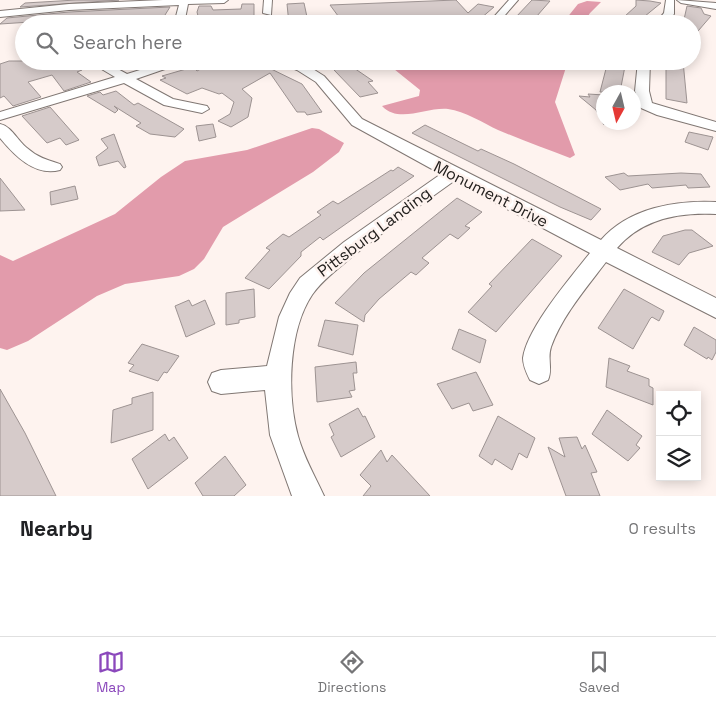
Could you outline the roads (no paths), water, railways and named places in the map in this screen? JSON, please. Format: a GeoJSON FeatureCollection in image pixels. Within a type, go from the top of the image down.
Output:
{"type":"FeatureCollection","features":[{"type":"Feature","properties":{"kind":"street"},"geometry":{"type":"LineString","coordinates":[[0,14],[104,3],[224,0]]}},
{"type":"Feature","properties":{"kind":"street"},"geometry":{"type":"LineString","coordinates":[[268,0],[268,13]]}},
{"type":"Feature","properties":{"kind":"street"},"geometry":{"type":"LineString","coordinates":[[500,15],[514,0]]}},
{"type":"Feature","properties":{"kind":"street"},"geometry":{"type":"LineString","coordinates":[[668,15],[670,0]]}},
{"type":"Feature","properties":{"kind":"street"},"geometry":{"type":"LineString","coordinates":[[680,0],[716,6]]}},
{"type":"Feature","properties":{"kind":"street"},"geometry":{"type":"LineString","coordinates":[[180,15],[185,1]]}},
{"type":"Feature","properties":{"kind":"street"},"geometry":{"type":"LineString","coordinates":[[111,70],[169,102],[202,109]]}},
{"type":"Feature","properties":{"kind":"street"},"geometry":{"type":"LineString","coordinates":[[0,116],[152,70]]}},
{"type":"Feature","properties":{"kind":"street","name":"Monument Drive"},"geometry":{"type":"LineString","coordinates":[[305,70],[320,79],[357,122],[452,174],[716,309]]}},
{"type":"Feature","properties":{"kind":"street"},"geometry":{"type":"LineString","coordinates":[[644,70],[643,101],[646,108],[716,127]]}},
{"type":"Feature","properties":{"kind":"street"},"geometry":{"type":"LineString","coordinates":[[0,128],[26,158],[35,163],[54,167]]}},
{"type":"Feature","properties":{"kind":"street","name":"Pittsburg Landing"},"geometry":{"type":"LineString","coordinates":[[308,496],[296,474],[284,441],[278,403],[277,378],[281,347],[292,311],[306,286],[318,273],[379,226],[452,174]]}},
{"type":"Feature","properties":{"kind":"street"},"geometry":{"type":"LineString","coordinates":[[539,372],[535,358],[539,343],[554,317],[619,233],[648,215],[686,207],[716,208]]}},
{"type":"Feature","properties":{"kind":"street"},"geometry":{"type":"LineString","coordinates":[[221,382],[277,378]]}}]}
